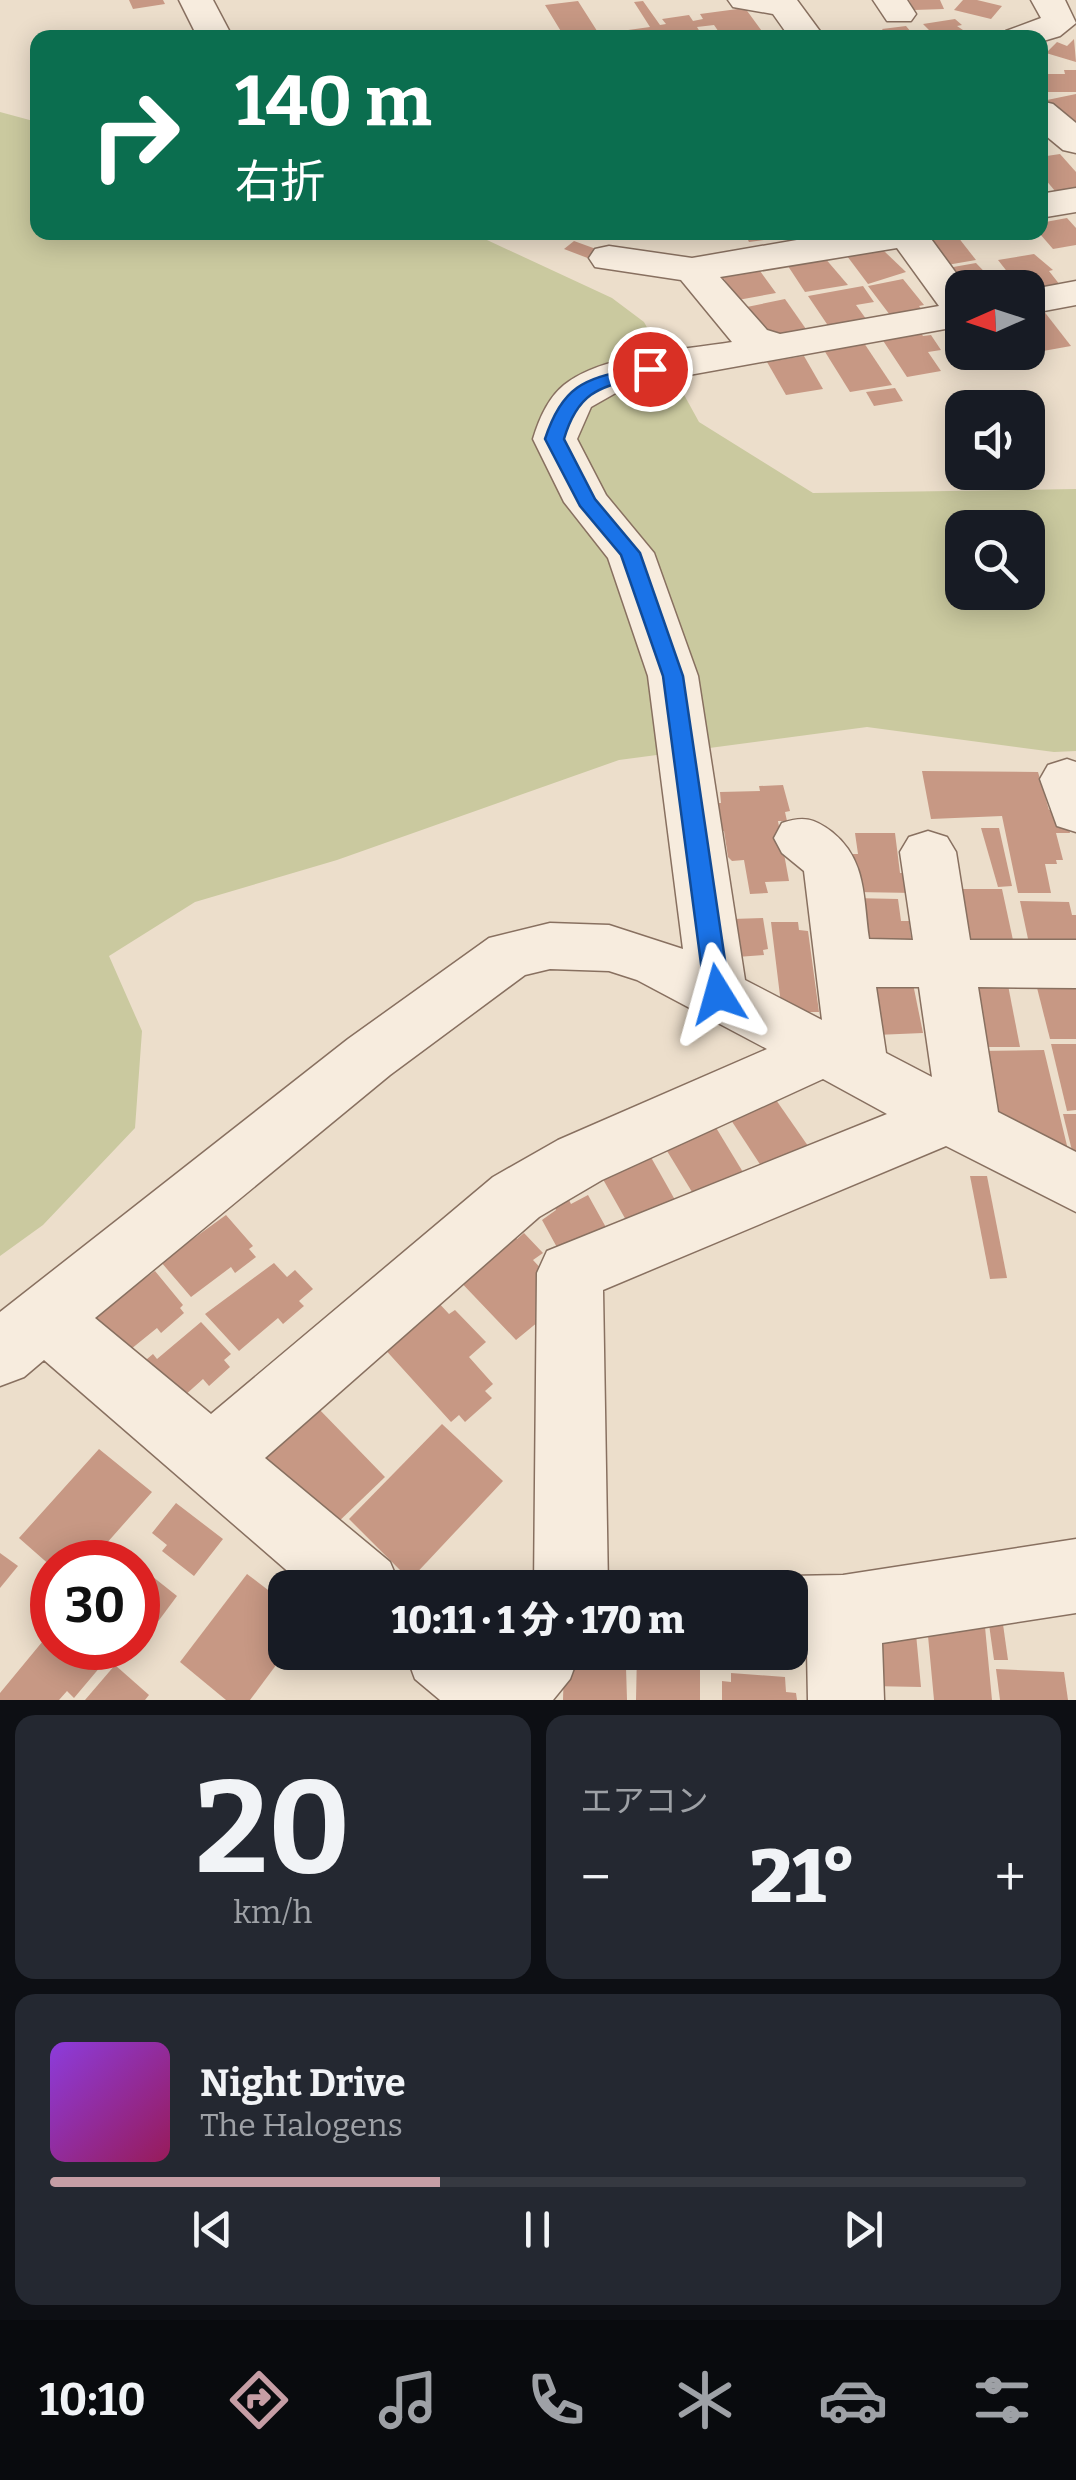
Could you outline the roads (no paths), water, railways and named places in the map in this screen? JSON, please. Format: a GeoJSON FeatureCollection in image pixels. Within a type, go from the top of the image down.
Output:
{"type":"FeatureCollection","features":[{"type":"Feature","properties":{"kind":"street"},"geometry":{"type":"LineString","coordinates":[[196,0],[212,30]]}},
{"type":"Feature","properties":{"kind":"street"},"geometry":{"type":"LineString","coordinates":[[746,0],[784,6],[802,30]]}},
{"type":"Feature","properties":{"kind":"street"},"geometry":{"type":"LineString","coordinates":[[1045,30],[1060,21],[1048,0]]}},
{"type":"Feature","properties":{"kind":"street"},"geometry":{"type":"LineString","coordinates":[[1048,119],[1076,142]]}},
{"type":"Feature","properties":{"kind":"street"},"geometry":{"type":"LineString","coordinates":[[1048,205],[1076,200]]}},
{"type":"Feature","properties":{"kind":"street"},"geometry":{"type":"LineString","coordinates":[[610,258],[699,271],[708,266],[867,240]]}},
{"type":"Feature","properties":{"kind":"street"},"geometry":{"type":"LineString","coordinates":[[908,240],[945,289]]}},
{"type":"Feature","properties":{"kind":"street"},"geometry":{"type":"LineString","coordinates":[[699,271],[700,279],[752,339],[777,346]]}},
{"type":"Feature","properties":{"kind":"street"},"geometry":{"type":"LineString","coordinates":[[1045,299],[1076,293]]}},
{"type":"Feature","properties":{"kind":"street"},"geometry":{"type":"LineString","coordinates":[[718,994],[673,676],[630,553],[587,502],[554,439],[564,410],[583,388],[618,375],[945,315]]}},
{"type":"Feature","properties":{"kind":"street"},"geometry":{"type":"LineString","coordinates":[[801,838],[830,862],[844,962],[840,1060]]}},
{"type":"Feature","properties":{"kind":"street"},"geometry":{"type":"LineString","coordinates":[[928,852],[946,963],[961,1122]]}},
{"type":"Feature","properties":{"kind":"street"},"geometry":{"type":"LineString","coordinates":[[343,1570],[211,1458],[22,1336],[369,1057],[509,955],[550,946],[608,948],[656,963],[1076,1184]]}},
{"type":"Feature","properties":{"kind":"street"},"geometry":{"type":"LineString","coordinates":[[844,962],[1076,964]]}},
{"type":"Feature","properties":{"kind":"street"},"geometry":{"type":"LineString","coordinates":[[211,1458],[516,1197],[580,1160],[840,1060]]}},
{"type":"Feature","properties":{"kind":"street"},"geometry":{"type":"LineString","coordinates":[[571,1570],[570,1273],[961,1122]]}},
{"type":"Feature","properties":{"kind":"street"},"geometry":{"type":"LineString","coordinates":[[846,1700],[816,1612],[1076,1576]]}},
{"type":"Feature","properties":{"kind":"street"},"geometry":{"type":"LineString","coordinates":[[464,1670],[502,1700],[528,1670]]}}]}
